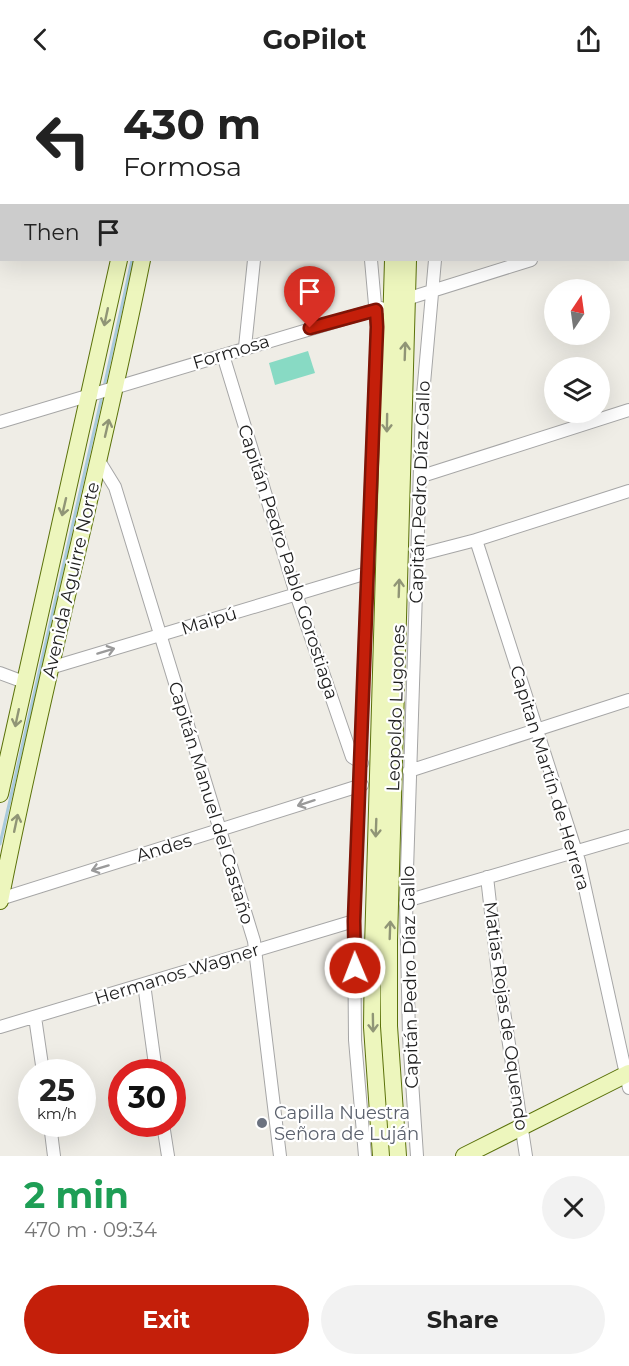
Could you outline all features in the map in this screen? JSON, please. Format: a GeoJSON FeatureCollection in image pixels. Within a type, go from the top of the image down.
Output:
{"type":"FeatureCollection","features":[{"type":"Feature","properties":{"kind":"main road","name":"Avenida Aguirre Norte"},"geometry":{"type":"LineString","coordinates":[[0,794],[24,682],[93,393],[119,261]]}},
{"type":"Feature","properties":{"kind":"main road","name":"Avenida Aguirre Norte"},"geometry":{"type":"LineString","coordinates":[[0,899],[142,261]]}},
{"type":"Feature","properties":{"kind":"main road","name":"Leopoldo Lugones"},"geometry":{"type":"LineString","coordinates":[[381,1156],[372,1027],[383,307],[393,261]]}},
{"type":"Feature","properties":{"kind":"main road","name":"Leopoldo Lugones"},"geometry":{"type":"LineString","coordinates":[[398,1156],[389,1026],[389,940],[408,261]]}},
{"type":"Feature","properties":{"kind":"main road"},"geometry":{"type":"LineString","coordinates":[[464,1156],[628,1078]]}},
{"type":"Feature","properties":{"kind":"street"},"geometry":{"type":"LineString","coordinates":[[245,347],[254,261]]}},
{"type":"Feature","properties":{"kind":"street"},"geometry":{"type":"LineString","coordinates":[[365,1156],[356,1040],[354,921],[362,785],[367,573],[377,327],[383,307],[371,261]]}},
{"type":"Feature","properties":{"kind":"street","name":"Capitán Pedro Díaz Gallo"},"geometry":{"type":"LineString","coordinates":[[417,1156],[409,1036],[406,901],[422,476],[422,406],[435,261]]}},
{"type":"Feature","properties":{"kind":"street","name":"Formosa"},"geometry":{"type":"LineString","coordinates":[[0,422],[528,261]]}},
{"type":"Feature","properties":{"kind":"street","name":"Capitán Pedro Pablo Gorostiaga"},"geometry":{"type":"LineString","coordinates":[[223,355],[296,594],[352,757],[362,763]]}},
{"type":"Feature","properties":{"kind":"street"},"geometry":{"type":"LineString","coordinates":[[422,476],[629,410]]}},
{"type":"Feature","properties":{"kind":"street","name":"Capitán Manuel del Castaño"},"geometry":{"type":"LineString","coordinates":[[99,460],[115,487],[255,951],[280,1156]]}},
{"type":"Feature","properties":{"kind":"street"},"geometry":{"type":"LineString","coordinates":[[418,555],[476,540],[629,491]]}},
{"type":"Feature","properties":{"kind":"street","name":"Capitan Martín de Herrera"},"geometry":{"type":"LineString","coordinates":[[476,540],[576,853],[628,1078]]}},
{"type":"Feature","properties":{"kind":"street","name":"Maipú"},"geometry":{"type":"LineString","coordinates":[[50,668],[367,573]]}},
{"type":"Feature","properties":{"kind":"street"},"geometry":{"type":"LineString","coordinates":[[0,673],[24,682]]}},
{"type":"Feature","properties":{"kind":"street"},"geometry":{"type":"LineString","coordinates":[[410,771],[537,732],[629,700]]}},
{"type":"Feature","properties":{"kind":"street","name":"Andes"},"geometry":{"type":"LineString","coordinates":[[0,899],[362,785]]}},
{"type":"Feature","properties":{"kind":"street"},"geometry":{"type":"LineString","coordinates":[[406,901],[629,836]]}},
{"type":"Feature","properties":{"kind":"street","name":"Matias Rojas de Oquendo"},"geometry":{"type":"LineString","coordinates":[[487,877],[497,965],[526,1156]]}},
{"type":"Feature","properties":{"kind":"street","name":"Hermanos Wagner"},"geometry":{"type":"LineString","coordinates":[[0,1028],[354,921]]}},
{"type":"Feature","properties":{"kind":"street"},"geometry":{"type":"LineString","coordinates":[[144,984],[154,1059]]}},
{"type":"Feature","properties":{"kind":"street"},"geometry":{"type":"LineString","coordinates":[[35,1017],[41,1059]]}},
{"type":"Feature","properties":{"kind":"street"},"geometry":{"type":"LineString","coordinates":[[52,1137],[54,1156]]}},
{"type":"Feature","properties":{"kind":"street"},"geometry":{"type":"LineString","coordinates":[[165,1137],[168,1156]]}},
{"type":"Feature","properties":{"kind":"green space"},"geometry":{"type":"Polygon","coordinates":[[[308,351],[315,373],[275,385],[269,363],[308,351]]]}},
{"type":"Feature","properties":{"kind":"waterway"},"geometry":{"type":"LineString","coordinates":[[104,387],[132,261]]}},
{"type":"Feature","properties":{"kind":"waterway"},"geometry":{"type":"LineString","coordinates":[[0,844],[102,396]]}},
{"type":"Feature","properties":{"kind":"place","name":"Capilla Nuestra Señora de Luján"},"geometry":{"type":"Point","coordinates":[262,1123]}},
{"type":"Feature","properties":{"kind":"route"},"geometry":{"type":"LineString","coordinates":[[310,328],[376,310],[362,785],[354,921],[355,968]]}}]}
